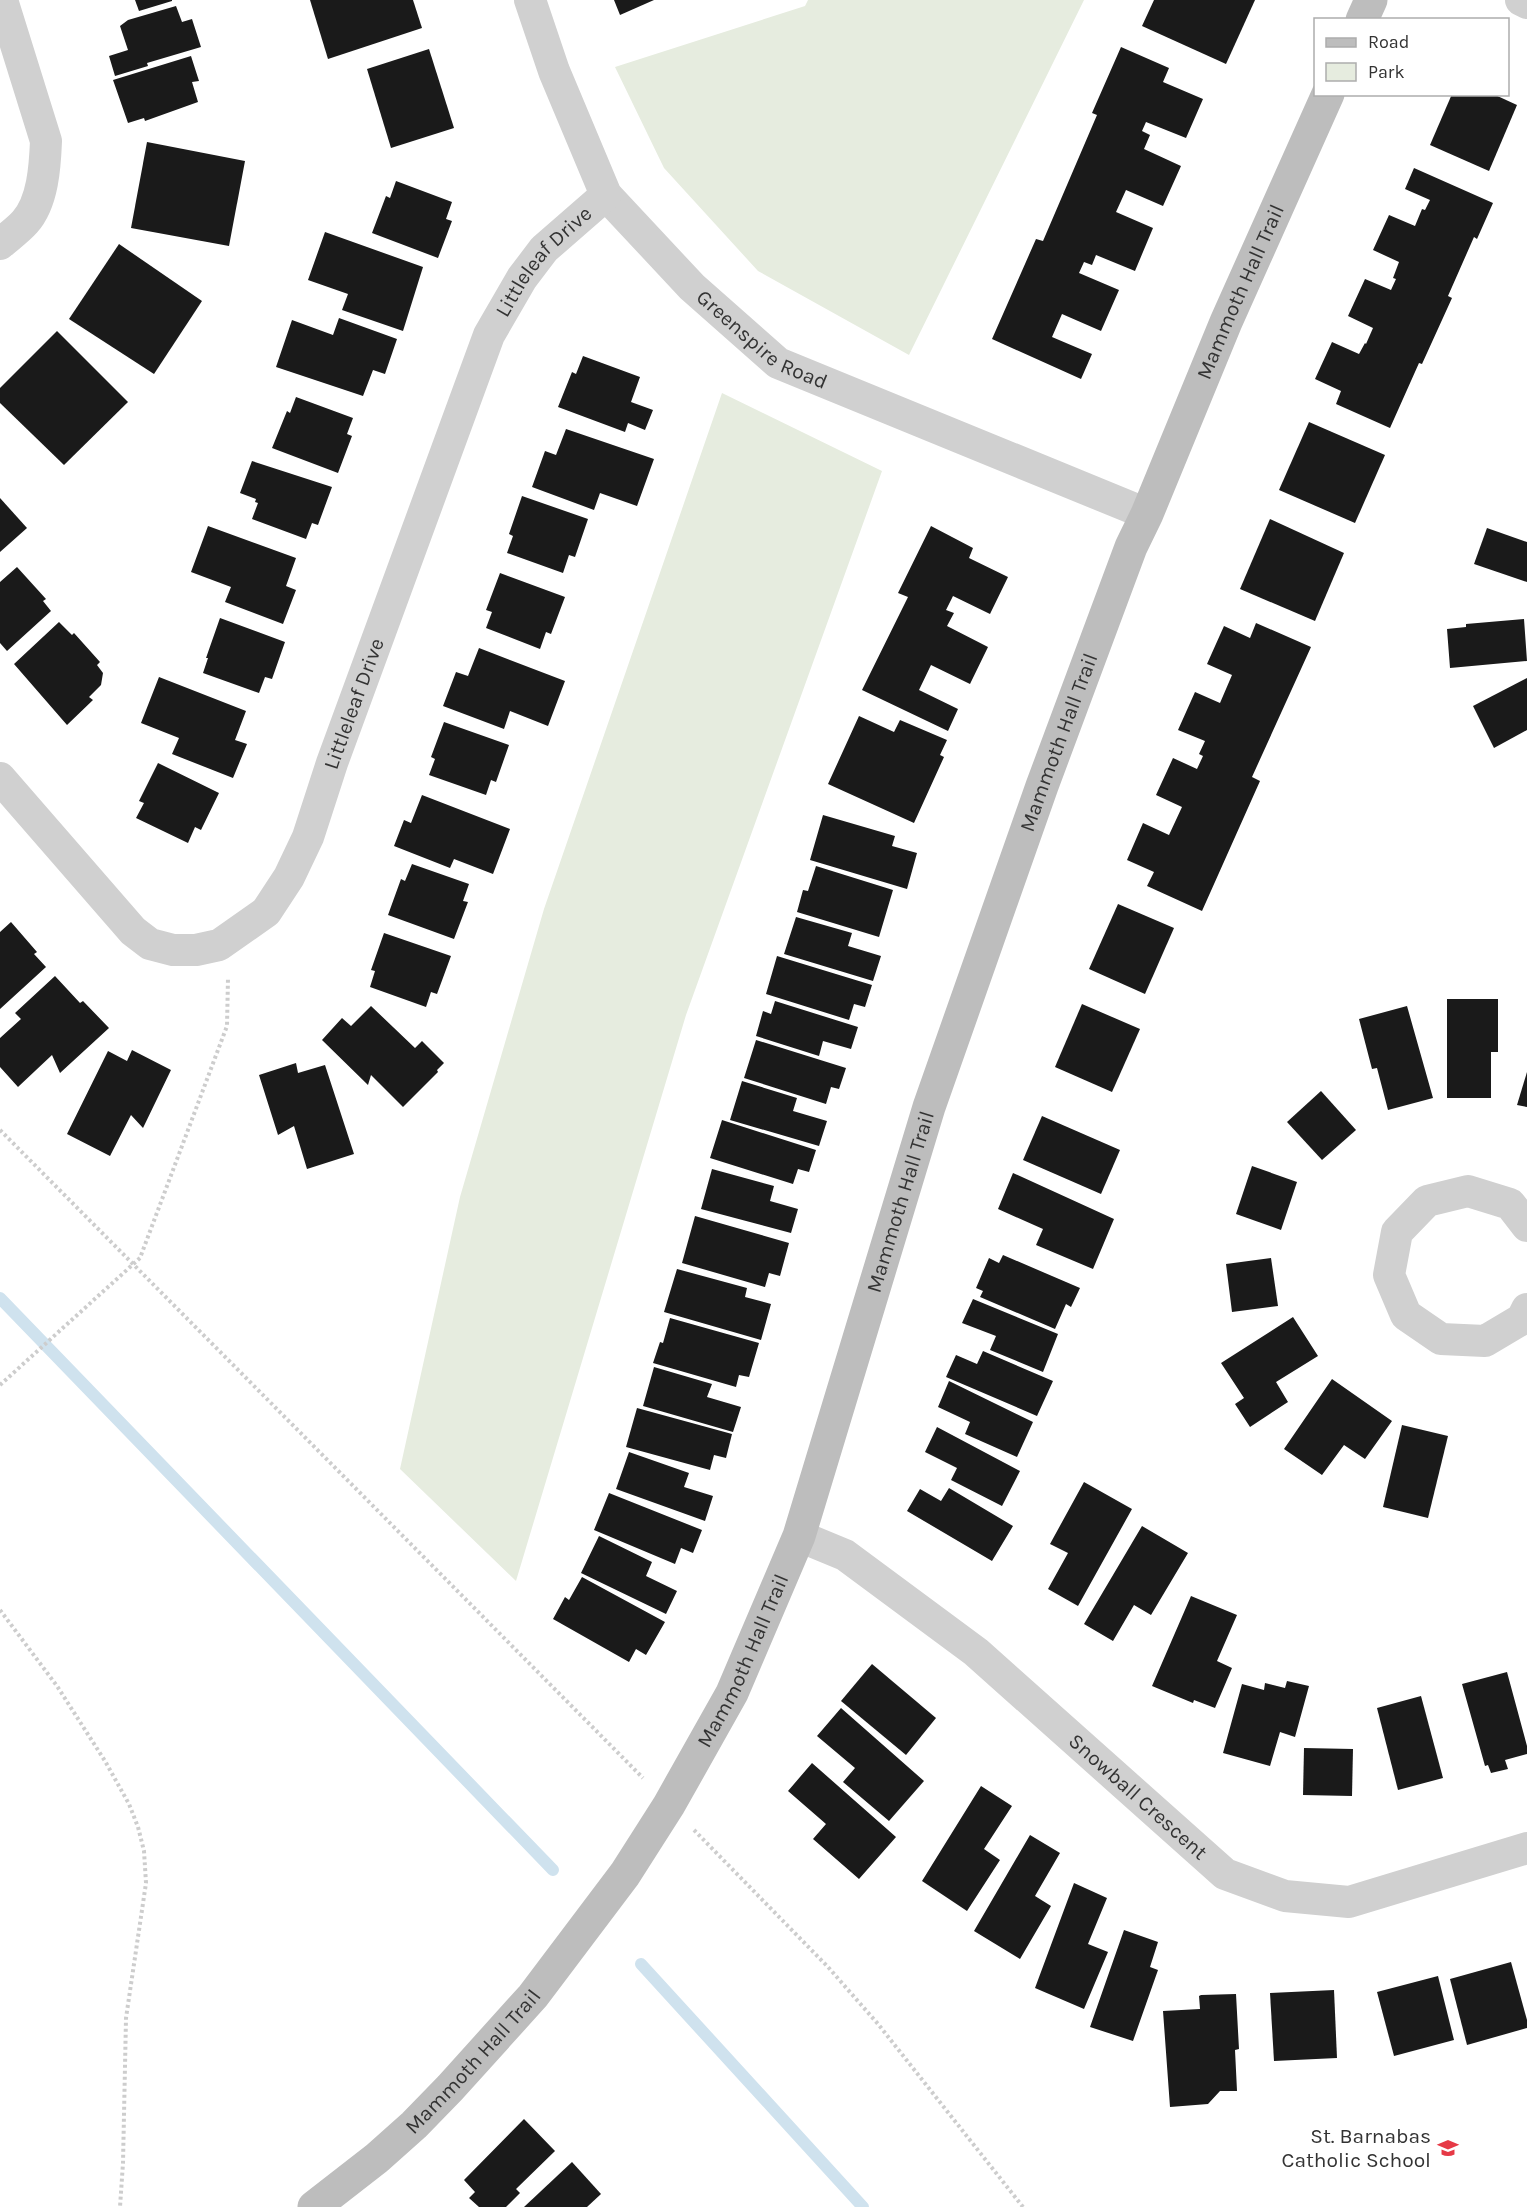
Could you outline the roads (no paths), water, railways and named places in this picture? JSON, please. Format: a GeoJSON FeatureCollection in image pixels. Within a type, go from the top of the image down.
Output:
{"type":"FeatureCollection","features":[{"type":"Feature","properties":{"kind":"street"},"geometry":{"type":"LineString","coordinates":[[0,244],[27,221],[36,204],[45,164],[46,141],[2,0]]}},
{"type":"Feature","properties":{"kind":"street","name":"Greenspire Road"},"geometry":{"type":"LineString","coordinates":[[530,0],[554,71],[606,195],[692,286],[778,363],[1147,514]]}},
{"type":"Feature","properties":{"kind":"street"},"geometry":{"type":"LineString","coordinates":[[1363,18],[1371,0]]}},
{"type":"Feature","properties":{"kind":"street"},"geometry":{"type":"LineString","coordinates":[[1521,0],[1527,3]]}},
{"type":"Feature","properties":{"kind":"street","name":"Mammoth Hall Trail"},"geometry":{"type":"LineString","coordinates":[[325,2204],[414,2125],[533,1996],[626,1874],[669,1805],[732,1693],[799,1536],[929,1107],[1042,786],[1131,547],[1147,514],[1226,322],[1327,96]]}},
{"type":"Feature","properties":{"kind":"street","name":"Littleleaf Drive"},"geometry":{"type":"LineString","coordinates":[[0,778],[133,932],[150,944],[173,950],[196,950],[219,945],[248,922],[266,912],[290,877],[308,837],[332,763],[489,334],[522,278],[544,249],[606,195]]}},
{"type":"Feature","properties":{"kind":"street"},"geometry":{"type":"LineString","coordinates":[[1527,1226],[1510,1204],[1468,1191],[1427,1201],[1397,1232],[1389,1275],[1406,1315],[1441,1339],[1485,1341],[1522,1319],[1527,1309]]}},
{"type":"Feature","properties":{"kind":"street","name":"Snowball Crescent"},"geometry":{"type":"LineString","coordinates":[[799,1536],[845,1555],[976,1653],[1225,1875],[1285,1896],[1349,1902],[1527,1848]]}},
{"type":"Feature","properties":{"kind":"waterway"},"geometry":{"type":"LineString","coordinates":[[0,1298],[553,1870]]}},
{"type":"Feature","properties":{"kind":"waterway"},"geometry":{"type":"LineString","coordinates":[[641,1964],[863,2207]]}},
{"type":"Feature","properties":{"kind":"place","name":"St. Barnabas Catholic School"},"geometry":{"type":"Point","coordinates":[1448,2148]}}]}
